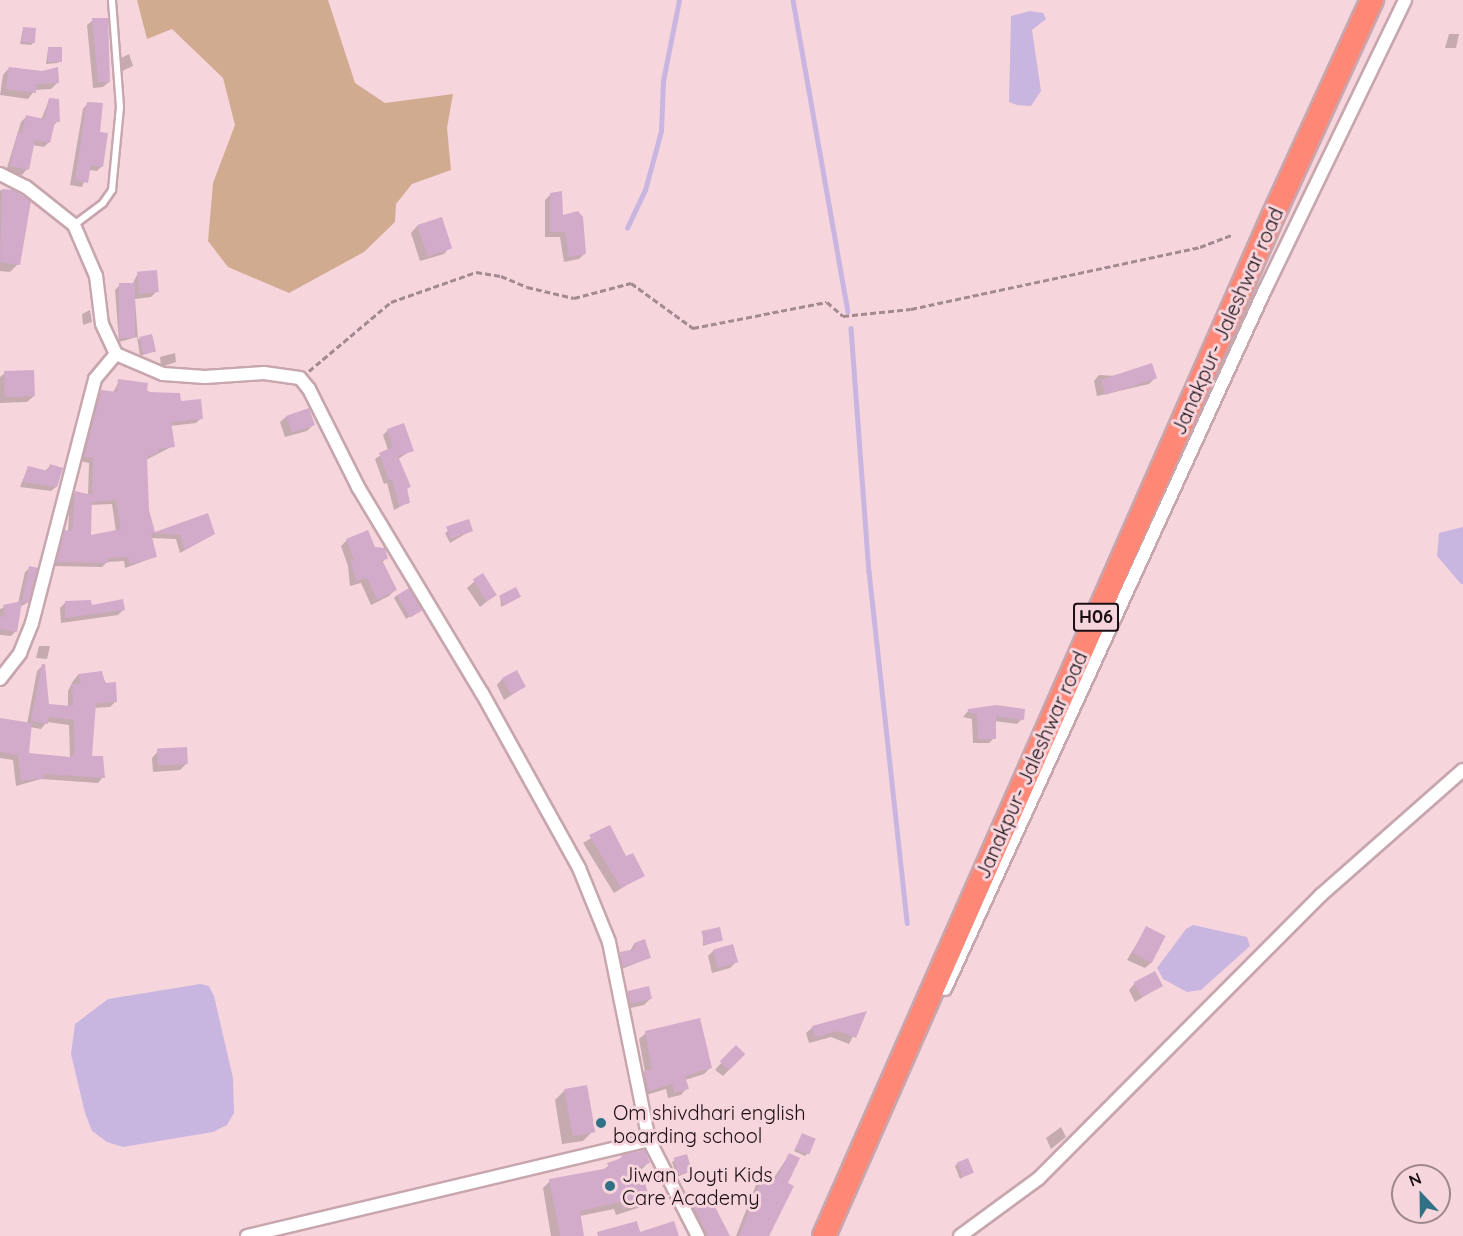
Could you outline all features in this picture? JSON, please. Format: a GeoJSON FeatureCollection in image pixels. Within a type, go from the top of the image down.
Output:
{"type":"FeatureCollection","features":[{"type":"Feature","properties":{"kind":"highway","name":"Janakpur- Jaleshwar road"},"geometry":{"type":"LineString","coordinates":[[826,1236],[1273,216],[1372,0]]}},
{"type":"Feature","properties":{"kind":"street"},"geometry":{"type":"LineString","coordinates":[[826,1236],[1264,292],[1405,0]]}},
{"type":"Feature","properties":{"kind":"street"},"geometry":{"type":"LineString","coordinates":[[0,174],[26,187],[74,225],[96,276],[102,324],[116,354],[163,374],[264,373],[300,378],[319,407],[364,497],[482,693],[579,868],[609,942],[650,1140],[698,1236]]}},
{"type":"Feature","properties":{"kind":"street"},"geometry":{"type":"LineString","coordinates":[[0,679],[20,653],[32,624],[95,379],[116,354]]}},
{"type":"Feature","properties":{"kind":"street"},"geometry":{"type":"LineString","coordinates":[[960,1236],[1038,1179],[1321,895],[1463,770]]}},
{"type":"Feature","properties":{"kind":"street"},"geometry":{"type":"LineString","coordinates":[[247,1236],[650,1140]]}},
{"type":"Feature","properties":{"kind":"lane"},"geometry":{"type":"LineString","coordinates":[[74,225],[103,203],[112,190],[120,107],[112,0]]}},
{"type":"Feature","properties":{"kind":"path"},"geometry":{"type":"LineString","coordinates":[[300,378],[391,302],[476,272],[501,276],[536,290],[574,298],[631,283],[693,328],[827,302],[843,316],[911,309],[1200,247],[1234,234]]}},
{"type":"Feature","properties":{"kind":"shaded area"},"geometry":{"type":"Polygon","coordinates":[[[137,0],[328,0],[355,83],[385,103],[453,94],[447,128],[451,170],[412,184],[396,204],[395,222],[364,252],[289,293],[228,267],[208,241],[213,183],[235,125],[223,78],[172,29],[147,39],[137,0]]]}},
{"type":"Feature","properties":{"kind":"shaded area"},"geometry":{"type":"Polygon","coordinates":[[[1030,11],[1043,13],[1046,19],[1032,30],[1041,91],[1031,106],[1009,102],[1011,16],[1030,11]]]}},
{"type":"Feature","properties":{"kind":"shaded area"},"geometry":{"type":"Polygon","coordinates":[[[1463,527],[1463,584],[1461,584],[1437,556],[1439,533],[1463,527]]]}},
{"type":"Feature","properties":{"kind":"shaded area"},"geometry":{"type":"Polygon","coordinates":[[[1193,925],[1247,937],[1250,946],[1201,990],[1187,992],[1163,979],[1157,968],[1186,929],[1193,925]]]}},
{"type":"Feature","properties":{"kind":"shaded area"},"geometry":{"type":"Polygon","coordinates":[[[200,984],[209,986],[214,996],[233,1078],[234,1113],[227,1125],[213,1132],[123,1147],[107,1142],[92,1131],[85,1113],[71,1054],[75,1024],[108,999],[200,984]]]}},
{"type":"Feature","properties":{"kind":"building"},"geometry":{"type":"Polygon","coordinates":[[[92,18],[108,18],[110,82],[98,82],[92,18]]]}},
{"type":"Feature","properties":{"kind":"building"},"geometry":{"type":"Polygon","coordinates":[[[23,27],[36,28],[35,43],[22,42],[23,27]]]}},
{"type":"Feature","properties":{"kind":"building"},"geometry":{"type":"Polygon","coordinates":[[[48,47],[62,47],[62,62],[48,62],[48,47]]]}},
{"type":"Feature","properties":{"kind":"building"},"geometry":{"type":"Polygon","coordinates":[[[9,67],[42,71],[58,67],[59,83],[36,84],[36,93],[6,89],[9,67]]]}},
{"type":"Feature","properties":{"kind":"building"},"geometry":{"type":"Polygon","coordinates":[[[49,98],[59,99],[60,122],[55,122],[50,143],[35,140],[29,170],[10,166],[18,131],[22,133],[26,115],[44,119],[49,98]]]}},
{"type":"Feature","properties":{"kind":"building"},"geometry":{"type":"Polygon","coordinates":[[[87,102],[103,103],[100,132],[108,133],[103,167],[91,165],[88,183],[75,180],[87,102]]]}},
{"type":"Feature","properties":{"kind":"building"},"geometry":{"type":"Polygon","coordinates":[[[2,189],[14,190],[31,201],[20,265],[0,262],[2,189]]]}},
{"type":"Feature","properties":{"kind":"building"},"geometry":{"type":"Polygon","coordinates":[[[562,191],[563,215],[578,211],[583,217],[586,254],[569,257],[565,232],[550,232],[550,193],[562,191]]]}},
{"type":"Feature","properties":{"kind":"building"},"geometry":{"type":"Polygon","coordinates":[[[442,217],[452,248],[427,256],[417,225],[442,217]]]}},
{"type":"Feature","properties":{"kind":"building"},"geometry":{"type":"Polygon","coordinates":[[[157,270],[159,292],[139,294],[137,272],[157,270]]]}},
{"type":"Feature","properties":{"kind":"building"},"geometry":{"type":"Polygon","coordinates":[[[119,283],[135,283],[135,338],[119,338],[119,283]]]}},
{"type":"Feature","properties":{"kind":"building"},"geometry":{"type":"Polygon","coordinates":[[[152,334],[156,352],[143,354],[139,337],[152,334]]]}},
{"type":"Feature","properties":{"kind":"building"},"geometry":{"type":"Polygon","coordinates":[[[1152,363],[1157,378],[1106,395],[1101,380],[1152,363]]]}},
{"type":"Feature","properties":{"kind":"building"},"geometry":{"type":"Polygon","coordinates":[[[34,370],[35,396],[5,397],[4,371],[34,370]]]}},
{"type":"Feature","properties":{"kind":"building"},"geometry":{"type":"Polygon","coordinates":[[[118,379],[148,383],[147,392],[180,393],[181,401],[201,399],[203,419],[171,422],[175,447],[158,449],[159,452],[147,457],[149,510],[155,532],[208,513],[215,534],[185,550],[180,535],[151,533],[157,557],[130,564],[128,557],[108,558],[108,563],[56,562],[64,530],[72,531],[75,491],[92,495],[91,535],[121,529],[116,500],[92,502],[93,458],[84,457],[101,390],[117,392],[118,379]]]}},
{"type":"Feature","properties":{"kind":"building"},"geometry":{"type":"Polygon","coordinates":[[[309,408],[315,425],[292,433],[286,416],[309,408]]]}},
{"type":"Feature","properties":{"kind":"building"},"geometry":{"type":"Polygon","coordinates":[[[404,423],[414,451],[398,456],[411,487],[407,488],[410,503],[399,506],[392,479],[389,480],[379,453],[393,447],[387,429],[404,423]]]}},
{"type":"Feature","properties":{"kind":"building"},"geometry":{"type":"Polygon","coordinates":[[[50,464],[63,468],[57,487],[23,482],[28,466],[48,471],[50,464]]]}},
{"type":"Feature","properties":{"kind":"building"},"geometry":{"type":"Polygon","coordinates":[[[469,519],[473,531],[450,539],[446,526],[469,519]]]}},
{"type":"Feature","properties":{"kind":"building"},"geometry":{"type":"Polygon","coordinates":[[[368,530],[375,547],[385,548],[388,559],[382,560],[397,590],[377,600],[367,578],[356,581],[351,561],[354,560],[346,539],[368,530]]]}},
{"type":"Feature","properties":{"kind":"building"},"geometry":{"type":"Polygon","coordinates":[[[29,566],[38,568],[29,603],[22,602],[17,632],[0,629],[0,616],[5,617],[3,605],[22,601],[29,566]]]}},
{"type":"Feature","properties":{"kind":"building"},"geometry":{"type":"Polygon","coordinates":[[[483,573],[497,595],[487,601],[473,579],[483,573]]]}},
{"type":"Feature","properties":{"kind":"building"},"geometry":{"type":"Polygon","coordinates":[[[516,587],[521,597],[504,605],[499,596],[516,587]]]}},
{"type":"Feature","properties":{"kind":"building"},"geometry":{"type":"Polygon","coordinates":[[[409,588],[422,610],[410,617],[397,595],[409,588]]]}},
{"type":"Feature","properties":{"kind":"building"},"geometry":{"type":"Polygon","coordinates":[[[123,599],[125,610],[65,618],[65,601],[91,600],[92,605],[123,599]]]}},
{"type":"Feature","properties":{"kind":"building"},"geometry":{"type":"Polygon","coordinates":[[[42,664],[45,664],[49,704],[73,706],[72,684],[81,684],[78,674],[102,671],[105,683],[116,682],[117,702],[96,703],[92,756],[103,756],[105,778],[44,774],[44,778],[21,781],[18,755],[0,752],[0,718],[32,723],[29,753],[70,757],[75,754],[74,720],[49,717],[48,724],[31,721],[42,664]]]}},
{"type":"Feature","properties":{"kind":"building"},"geometry":{"type":"Polygon","coordinates":[[[517,670],[526,687],[511,695],[502,678],[517,670]]]}},
{"type":"Feature","properties":{"kind":"building"},"geometry":{"type":"Polygon","coordinates":[[[996,705],[1025,709],[1024,720],[996,716],[996,739],[978,739],[977,714],[968,712],[968,709],[996,705]]]}},
{"type":"Feature","properties":{"kind":"building"},"geometry":{"type":"Polygon","coordinates":[[[187,747],[188,764],[158,766],[157,749],[187,747]]]}},
{"type":"Feature","properties":{"kind":"building"},"geometry":{"type":"Polygon","coordinates":[[[610,825],[626,856],[633,853],[645,876],[621,888],[589,835],[610,825]]]}},
{"type":"Feature","properties":{"kind":"building"},"geometry":{"type":"Polygon","coordinates":[[[1146,926],[1166,936],[1152,963],[1132,953],[1146,926]]]}},
{"type":"Feature","properties":{"kind":"building"},"geometry":{"type":"Polygon","coordinates":[[[720,927],[723,941],[704,945],[701,931],[720,927]]]}},
{"type":"Feature","properties":{"kind":"building"},"geometry":{"type":"Polygon","coordinates":[[[645,939],[651,958],[622,967],[620,952],[635,949],[634,943],[645,939]]]}},
{"type":"Feature","properties":{"kind":"building"},"geometry":{"type":"Polygon","coordinates":[[[733,944],[738,962],[718,968],[713,950],[733,944]]]}},
{"type":"Feature","properties":{"kind":"building"},"geometry":{"type":"Polygon","coordinates":[[[1155,971],[1163,986],[1142,997],[1134,982],[1155,971]]]}},
{"type":"Feature","properties":{"kind":"building"},"geometry":{"type":"Polygon","coordinates":[[[649,986],[652,999],[630,1004],[628,991],[649,986]]]}},
{"type":"Feature","properties":{"kind":"building"},"geometry":{"type":"Polygon","coordinates":[[[867,1011],[856,1038],[838,1031],[815,1037],[812,1026],[867,1011]]]}},
{"type":"Feature","properties":{"kind":"building"},"geometry":{"type":"Polygon","coordinates":[[[700,1018],[712,1068],[685,1076],[689,1089],[675,1093],[672,1084],[649,1091],[644,1071],[652,1069],[645,1031],[700,1018]]]}},
{"type":"Feature","properties":{"kind":"building"},"geometry":{"type":"Polygon","coordinates":[[[736,1045],[745,1054],[729,1070],[720,1061],[736,1045]]]}},
{"type":"Feature","properties":{"kind":"building"},"geometry":{"type":"Polygon","coordinates":[[[587,1085],[595,1132],[573,1136],[564,1089],[587,1085]]]}},
{"type":"Feature","properties":{"kind":"building"},"geometry":{"type":"Polygon","coordinates":[[[802,1133],[816,1139],[809,1155],[795,1149],[802,1133]]]}},
{"type":"Feature","properties":{"kind":"building"},"geometry":{"type":"Polygon","coordinates":[[[645,1150],[650,1163],[640,1166],[650,1200],[623,1209],[621,1202],[580,1211],[584,1236],[560,1236],[549,1179],[609,1168],[607,1163],[622,1158],[621,1155],[645,1150]]]}},
{"type":"Feature","properties":{"kind":"building"},"geometry":{"type":"Polygon","coordinates":[[[789,1153],[800,1158],[788,1183],[794,1186],[769,1236],[739,1236],[764,1174],[776,1179],[789,1153]]]}},
{"type":"Feature","properties":{"kind":"building"},"geometry":{"type":"Polygon","coordinates":[[[687,1154],[692,1171],[679,1175],[674,1158],[687,1154]]]}},
{"type":"Feature","properties":{"kind":"building"},"geometry":{"type":"Polygon","coordinates":[[[968,1158],[974,1173],[963,1177],[957,1162],[968,1158]]]}},
{"type":"Feature","properties":{"kind":"building"},"geometry":{"type":"Polygon","coordinates":[[[708,1193],[730,1236],[708,1236],[691,1202],[708,1193]]]}},
{"type":"Feature","properties":{"kind":"building"},"geometry":{"type":"Polygon","coordinates":[[[637,1221],[640,1232],[674,1221],[679,1236],[598,1236],[597,1232],[637,1221]]]}},
{"type":"Feature","properties":{"kind":"waterway"},"geometry":{"type":"LineString","coordinates":[[627,228],[645,190],[661,131],[663,81],[679,0]]}},
{"type":"Feature","properties":{"kind":"waterway"},"geometry":{"type":"LineString","coordinates":[[793,0],[848,311]]}},
{"type":"Feature","properties":{"kind":"waterway"},"geometry":{"type":"LineString","coordinates":[[851,328],[869,571],[907,923]]}},
{"type":"Feature","properties":{"kind":"place","name":"Om shivdhari english boarding school"},"geometry":{"type":"Point","coordinates":[601,1123]}},
{"type":"Feature","properties":{"kind":"place","name":"Jiwan Joyti Kids Care Academy"},"geometry":{"type":"Point","coordinates":[610,1186]}}]}
